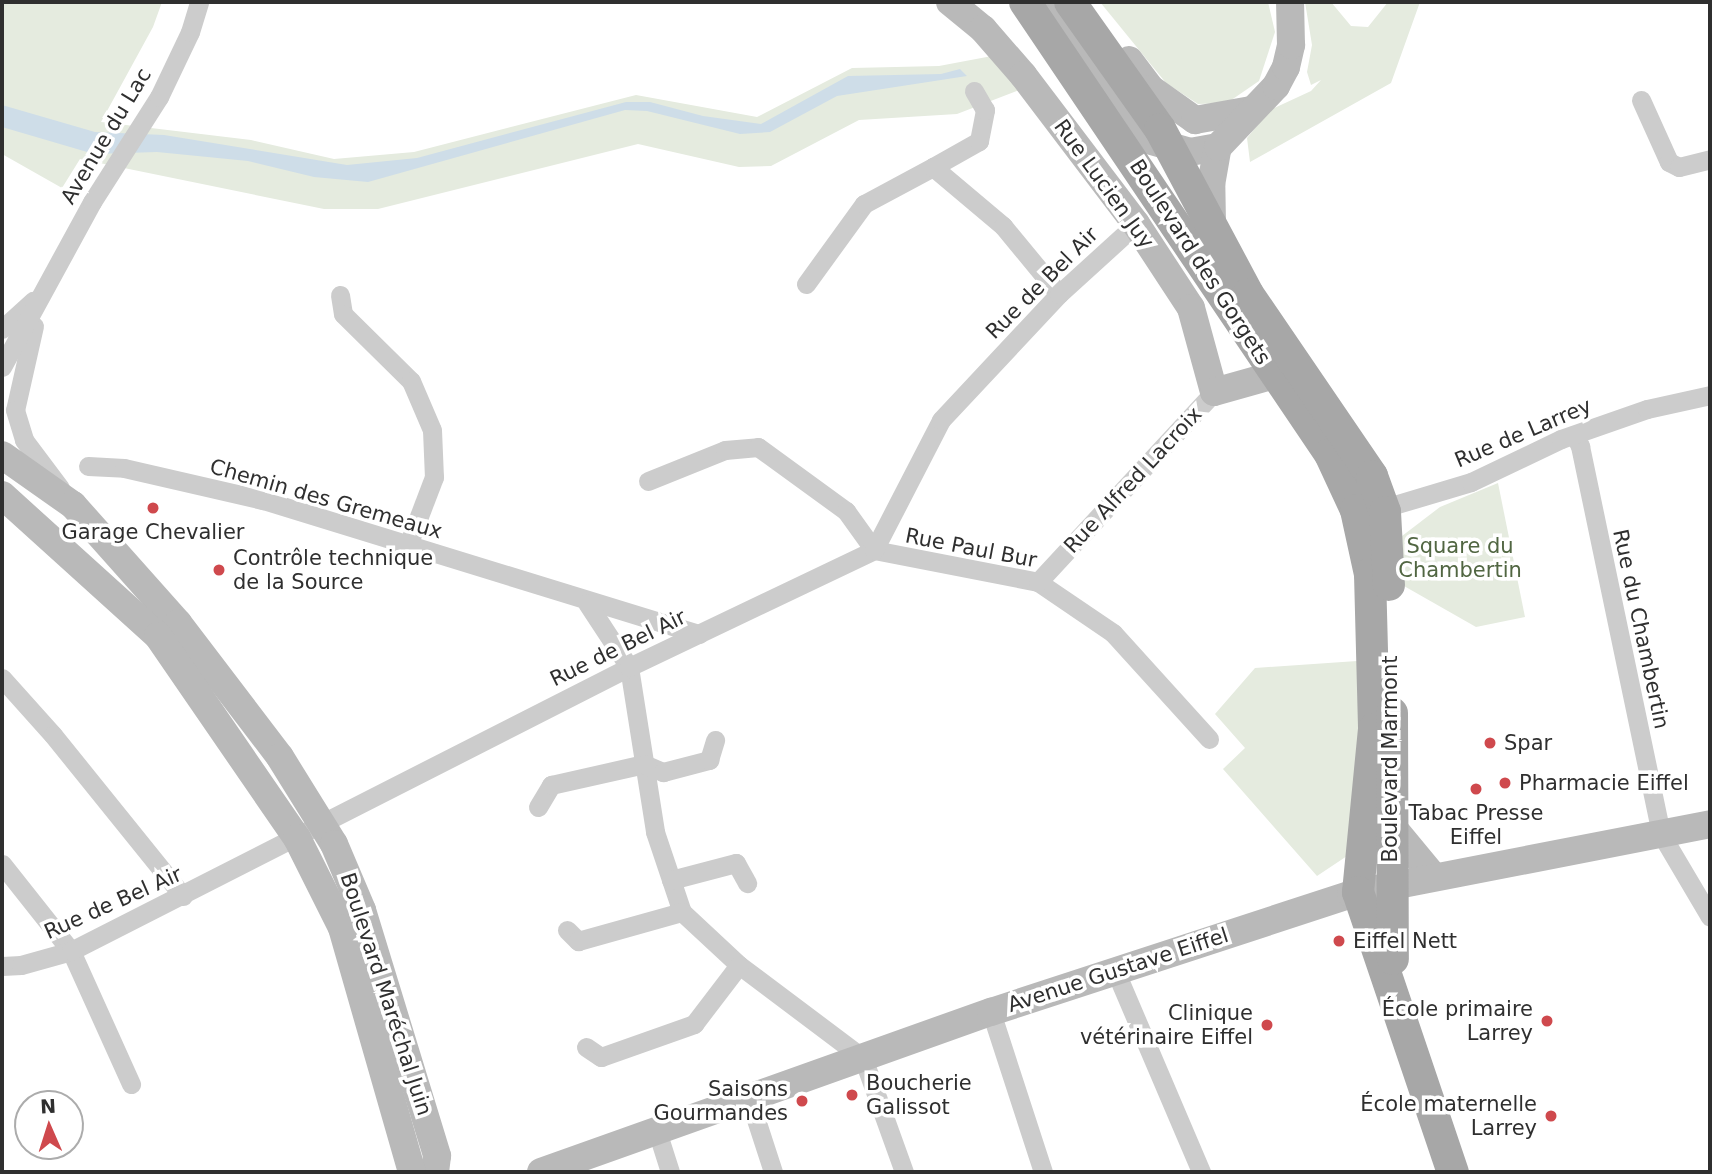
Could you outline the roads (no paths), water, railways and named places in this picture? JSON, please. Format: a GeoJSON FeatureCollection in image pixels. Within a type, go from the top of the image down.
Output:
{"type":"FeatureCollection","features":[{"type":"Feature","properties":{"kind":"main road","name":"Rue Lucien Juy"},"geometry":{"type":"LineString","coordinates":[[950,2],[983,29],[1023,75],[1136,224],[1191,307],[1223,389]]}},
{"type":"Feature","properties":{"kind":"main road","name":"Boulevard des Gorgets"},"geometry":{"type":"LineString","coordinates":[[1025,2],[1271,356],[1340,472],[1373,520]]}},
{"type":"Feature","properties":{"kind":"main road"},"geometry":{"type":"LineString","coordinates":[[1037,2],[1056,19],[1130,121],[1148,140],[1170,149],[1218,147]]}},
{"type":"Feature","properties":{"kind":"main road","name":"Boulevard des Gorgets"},"geometry":{"type":"LineString","coordinates":[[1070,2],[1170,149],[1248,294],[1271,356],[1307,379],[1372,476],[1373,520]]}},
{"type":"Feature","properties":{"kind":"main road"},"geometry":{"type":"LineString","coordinates":[[1077,2],[1150,89],[1195,120]]}},
{"type":"Feature","properties":{"kind":"main road"},"geometry":{"type":"LineString","coordinates":[[1212,224],[1211,186],[1218,147],[1276,86],[1286,67],[1292,32],[1290,2]]}},
{"type":"Feature","properties":{"kind":"main road"},"geometry":{"type":"LineString","coordinates":[[1157,195],[1170,149],[1195,120],[1251,110]]}},
{"type":"Feature","properties":{"kind":"main road","name":"Rue Alfred Lacroix"},"geometry":{"type":"LineString","coordinates":[[1223,389],[1236,374],[1271,356]]}},
{"type":"Feature","properties":{"kind":"main road"},"geometry":{"type":"LineString","coordinates":[[2,455],[73,505],[178,623],[279,757],[308,830]]}},
{"type":"Feature","properties":{"kind":"main road"},"geometry":{"type":"LineString","coordinates":[[2,495],[158,636],[308,830]]}},
{"type":"Feature","properties":{"kind":"main road","name":"Boulevard Marmont"},"geometry":{"type":"LineString","coordinates":[[1373,520],[1370,574],[1375,864],[1390,886]]}},
{"type":"Feature","properties":{"kind":"main road","name":"Boulevard Marmont"},"geometry":{"type":"LineString","coordinates":[[1373,520],[1391,607],[1390,886]]}},
{"type":"Feature","properties":{"kind":"main road","name":"Boulevard Marmont"},"geometry":{"type":"LineString","coordinates":[[1359,892],[1374,729]]}},
{"type":"Feature","properties":{"kind":"main road"},"geometry":{"type":"LineString","coordinates":[[1390,824],[1434,877]]}},
{"type":"Feature","properties":{"kind":"main road","name":"Avenue Gustave Eiffel"},"geometry":{"type":"LineString","coordinates":[[541,1172],[991,1012],[1359,892],[1710,824]]}},
{"type":"Feature","properties":{"kind":"main road","name":"Boulevard Maréchal Juin"},"geometry":{"type":"LineString","coordinates":[[308,830],[342,928],[412,1172]]}},
{"type":"Feature","properties":{"kind":"main road","name":"Boulevard Maréchal Juin"},"geometry":{"type":"LineString","coordinates":[[308,830],[345,865],[362,910],[437,1156],[435,1172]]}},
{"type":"Feature","properties":{"kind":"main road"},"geometry":{"type":"LineString","coordinates":[[1390,886],[1393,980]]}},
{"type":"Feature","properties":{"kind":"main road"},"geometry":{"type":"LineString","coordinates":[[1359,892],[1393,980],[1453,1172]]}},
{"type":"Feature","properties":{"kind":"street","name":"Avenue du Lac"},"geometry":{"type":"LineString","coordinates":[[2,367],[92,202],[159,97],[190,32],[199,2]]}},
{"type":"Feature","properties":{"kind":"street"},"geometry":{"type":"LineString","coordinates":[[806,284],[864,205],[979,141],[985,110],[974,91]]}},
{"type":"Feature","properties":{"kind":"street"},"geometry":{"type":"LineString","coordinates":[[1641,100],[1669,162],[1679,167],[1710,159]]}},
{"type":"Feature","properties":{"kind":"street"},"geometry":{"type":"LineString","coordinates":[[933,167],[1003,226],[1059,294]]}},
{"type":"Feature","properties":{"kind":"street","name":"Rue de Bel Air"},"geometry":{"type":"LineString","coordinates":[[2,966],[71,951],[629,667],[874,550],[941,420],[1059,294],[1136,224]]}},
{"type":"Feature","properties":{"kind":"street","name":"Avenue du Lac"},"geometry":{"type":"LineString","coordinates":[[2,330],[44,291]]}},
{"type":"Feature","properties":{"kind":"street","name":"Avenue du Lac"},"geometry":{"type":"LineString","coordinates":[[44,291],[24,360],[15,410],[24,440],[73,505]]}},
{"type":"Feature","properties":{"kind":"street"},"geometry":{"type":"LineString","coordinates":[[340,295],[344,314],[411,381],[432,430],[433,477],[408,545]]}},
{"type":"Feature","properties":{"kind":"street","name":"Rue Alfred Lacroix"},"geometry":{"type":"LineString","coordinates":[[1038,582],[1223,389]]}},
{"type":"Feature","properties":{"kind":"street","name":"Rue de Larrey"},"geometry":{"type":"LineString","coordinates":[[1373,520],[1471,482],[1574,435],[1647,409],[1710,395]]}},
{"type":"Feature","properties":{"kind":"street","name":"Rue du Chambertin"},"geometry":{"type":"LineString","coordinates":[[1574,435],[1580,446],[1661,834],[1710,917]]}},
{"type":"Feature","properties":{"kind":"street"},"geometry":{"type":"LineString","coordinates":[[648,481],[725,450],[758,446],[846,511],[874,550]]}},
{"type":"Feature","properties":{"kind":"street","name":"Chemin des Gremeaux"},"geometry":{"type":"LineString","coordinates":[[88,466],[124,468],[263,500],[587,603],[699,634]]}},
{"type":"Feature","properties":{"kind":"street","name":"Rue Paul Bur"},"geometry":{"type":"LineString","coordinates":[[874,550],[1038,582],[1113,633],[1209,739]]}},
{"type":"Feature","properties":{"kind":"street"},"geometry":{"type":"LineString","coordinates":[[587,603],[629,667],[642,725],[644,764],[655,832],[682,912],[739,965],[863,1058],[904,1172]]}},
{"type":"Feature","properties":{"kind":"street"},"geometry":{"type":"LineString","coordinates":[[2,678],[53,734],[183,896]]}},
{"type":"Feature","properties":{"kind":"street"},"geometry":{"type":"LineString","coordinates":[[538,807],[551,785],[644,764],[663,772],[709,760],[715,740]]}},
{"type":"Feature","properties":{"kind":"street"},"geometry":{"type":"LineString","coordinates":[[671,880],[736,863],[747,883]]}},
{"type":"Feature","properties":{"kind":"street"},"geometry":{"type":"LineString","coordinates":[[2,864],[71,951],[131,1084]]}},
{"type":"Feature","properties":{"kind":"street"},"geometry":{"type":"LineString","coordinates":[[567,930],[578,941],[682,912]]}},
{"type":"Feature","properties":{"kind":"street"},"geometry":{"type":"LineString","coordinates":[[586,1047],[601,1057],[694,1024],[739,965]]}},
{"type":"Feature","properties":{"kind":"street"},"geometry":{"type":"LineString","coordinates":[[1115,970],[1201,1172]]}},
{"type":"Feature","properties":{"kind":"street"},"geometry":{"type":"LineString","coordinates":[[991,1012],[1044,1172]]}},
{"type":"Feature","properties":{"kind":"street"},"geometry":{"type":"LineString","coordinates":[[750,1098],[773,1172]]}},
{"type":"Feature","properties":{"kind":"street"},"geometry":{"type":"LineString","coordinates":[[657,1131],[670,1172]]}},
{"type":"Feature","properties":{"kind":"place","name":"Garage Chevalier"},"geometry":{"type":"Point","coordinates":[153,508]}},
{"type":"Feature","properties":{"kind":"place","name":"Contrôle technique de la Source"},"geometry":{"type":"Point","coordinates":[219,570]}},
{"type":"Feature","properties":{"kind":"place","name":"Spar"},"geometry":{"type":"Point","coordinates":[1490,743]}},
{"type":"Feature","properties":{"kind":"place","name":"Pharmacie Eiffel"},"geometry":{"type":"Point","coordinates":[1505,783]}},
{"type":"Feature","properties":{"kind":"place","name":"Tabac Presse Eiffel"},"geometry":{"type":"Point","coordinates":[1476,789]}},
{"type":"Feature","properties":{"kind":"place","name":"Eiffel Nett"},"geometry":{"type":"Point","coordinates":[1339,941]}},
{"type":"Feature","properties":{"kind":"place","name":"École primaire Larrey"},"geometry":{"type":"Point","coordinates":[1547,1021]}},
{"type":"Feature","properties":{"kind":"place","name":"Clinique vétérinaire Eiffel"},"geometry":{"type":"Point","coordinates":[1267,1025]}},
{"type":"Feature","properties":{"kind":"place","name":"Boucherie Galissot"},"geometry":{"type":"Point","coordinates":[852,1095]}},
{"type":"Feature","properties":{"kind":"place","name":"Saisons Gourmandes"},"geometry":{"type":"Point","coordinates":[802,1101]}},
{"type":"Feature","properties":{"kind":"place","name":"École maternelle Larrey"},"geometry":{"type":"Point","coordinates":[1551,1116]}},
{"type":"Feature","properties":{"kind":"park label","name":"Square du Chambertin"},"geometry":{"type":"Point","coordinates":[1460,558]}}]}
